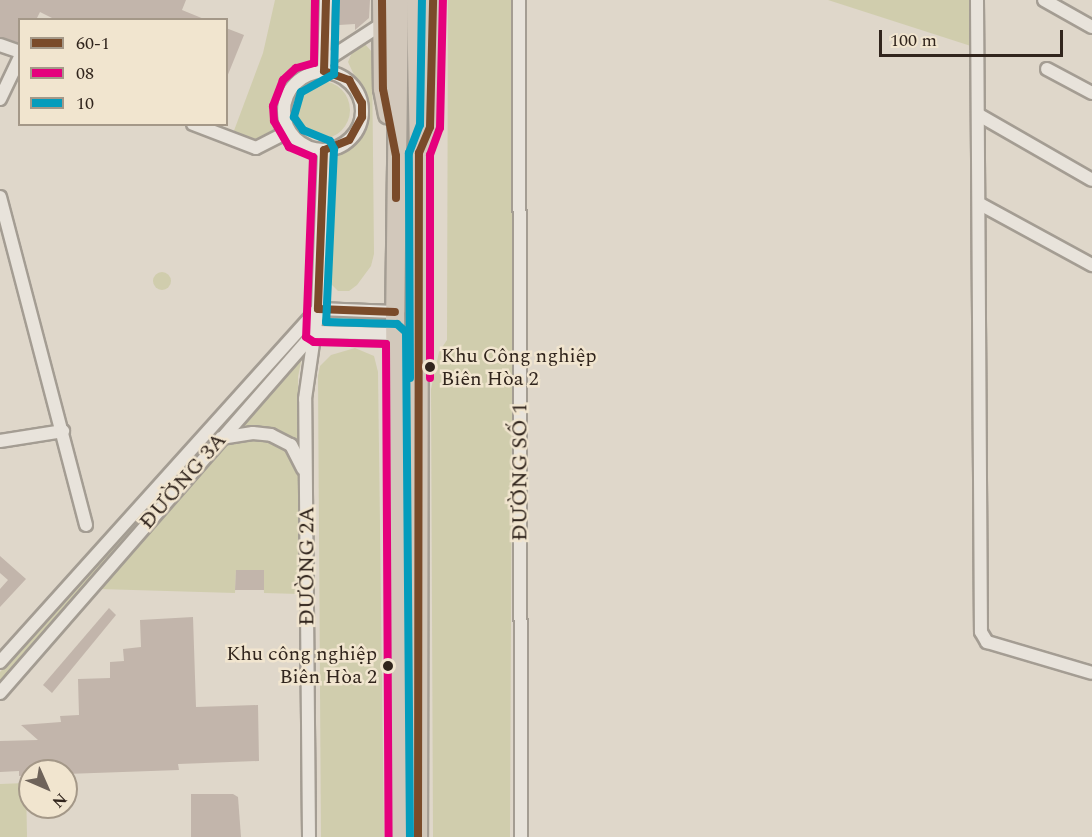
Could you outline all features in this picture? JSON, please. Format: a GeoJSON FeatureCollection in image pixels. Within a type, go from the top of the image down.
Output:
{"type":"FeatureCollection","features":[{"type":"Feature","properties":{"kind":"highway"},"geometry":{"type":"LineString","coordinates":[[382,0],[383,89],[396,156]]}},
{"type":"Feature","properties":{"kind":"highway"},"geometry":{"type":"LineString","coordinates":[[399,0],[396,89],[395,312],[400,837]]}},
{"type":"Feature","properties":{"kind":"highway"},"geometry":{"type":"LineString","coordinates":[[416,0],[415,94],[419,153],[418,837]]}},
{"type":"Feature","properties":{"kind":"highway"},"geometry":{"type":"LineString","coordinates":[[419,153],[430,127],[433,0]]}},
{"type":"Feature","properties":{"kind":"street"},"geometry":{"type":"LineString","coordinates":[[325,66],[326,0]]}},
{"type":"Feature","properties":{"kind":"street","name":"ĐƯỜNG SỐ 1"},"geometry":{"type":"LineString","coordinates":[[519,0],[521,837]]}},
{"type":"Feature","properties":{"kind":"street"},"geometry":{"type":"LineString","coordinates":[[977,0],[981,632],[987,642],[1092,673]]}},
{"type":"Feature","properties":{"kind":"street"},"geometry":{"type":"LineString","coordinates":[[1044,0],[1092,27]]}},
{"type":"Feature","properties":{"kind":"street"},"geometry":{"type":"LineString","coordinates":[[325,66],[354,86],[362,104],[362,117],[349,140],[324,150],[304,146],[289,131],[283,108],[292,86],[301,77],[325,66],[382,24]]}},
{"type":"Feature","properties":{"kind":"street"},"geometry":{"type":"LineString","coordinates":[[0,45],[18,51]]}},
{"type":"Feature","properties":{"kind":"street"},"geometry":{"type":"LineString","coordinates":[[0,99],[18,61]]}},
{"type":"Feature","properties":{"kind":"street"},"geometry":{"type":"LineString","coordinates":[[1047,69],[1092,93]]}},
{"type":"Feature","properties":{"kind":"street"},"geometry":{"type":"LineString","coordinates":[[979,115],[1092,180]]}},
{"type":"Feature","properties":{"kind":"street"},"geometry":{"type":"LineString","coordinates":[[198,126],[256,148],[289,131]]}},
{"type":"Feature","properties":{"kind":"street"},"geometry":{"type":"LineString","coordinates":[[324,150],[318,309],[395,312]]}},
{"type":"Feature","properties":{"kind":"street"},"geometry":{"type":"LineString","coordinates":[[0,197],[86,525]]}},
{"type":"Feature","properties":{"kind":"street"},"geometry":{"type":"LineString","coordinates":[[980,204],[1092,266]]}},
{"type":"Feature","properties":{"kind":"street","name":"ĐƯỜNG 2A"},"geometry":{"type":"LineString","coordinates":[[309,837],[305,377],[318,309]]}},
{"type":"Feature","properties":{"kind":"street","name":"ĐƯỜNG 3A"},"geometry":{"type":"LineString","coordinates":[[0,662],[318,309]]}},
{"type":"Feature","properties":{"kind":"street"},"geometry":{"type":"LineString","coordinates":[[315,332],[396,334]]}},
{"type":"Feature","properties":{"kind":"street","name":"ĐƯỜNG 3A"},"geometry":{"type":"LineString","coordinates":[[0,693],[220,438],[315,332]]}},
{"type":"Feature","properties":{"kind":"street"},"geometry":{"type":"LineString","coordinates":[[0,441],[63,431]]}},
{"type":"Feature","properties":{"kind":"street"},"geometry":{"type":"LineString","coordinates":[[220,438],[253,433],[284,440],[296,451],[307,483]]}},
{"type":"Feature","properties":{"kind":"shaded area"},"geometry":{"type":"Polygon","coordinates":[[[275,0],[321,0],[320,67],[298,74],[287,85],[279,108],[284,129],[256,144],[232,136],[263,53],[275,0]]]}},
{"type":"Feature","properties":{"kind":"shaded area"},"geometry":{"type":"Polygon","coordinates":[[[448,0],[514,0],[510,837],[433,837],[431,389],[439,352],[447,340],[448,0]]]}},
{"type":"Feature","properties":{"kind":"shaded area"},"geometry":{"type":"Polygon","coordinates":[[[828,0],[973,0],[974,47],[828,0]]]}},
{"type":"Feature","properties":{"kind":"shaded area"},"geometry":{"type":"Polygon","coordinates":[[[364,43],[372,52],[374,254],[371,266],[357,285],[349,291],[338,291],[330,283],[330,177],[333,161],[361,133],[367,117],[367,103],[348,62],[353,50],[364,43]]]}},
{"type":"Feature","properties":{"kind":"shaded area"},"geometry":{"type":"Polygon","coordinates":[[[315,81],[327,81],[342,89],[350,104],[350,116],[342,131],[327,139],[315,139],[300,131],[292,116],[292,104],[300,89],[315,81]]]}},
{"type":"Feature","properties":{"kind":"shaded area"},"geometry":{"type":"Polygon","coordinates":[[[162,272],[170,277],[171,281],[166,289],[162,290],[154,285],[153,281],[158,273],[162,272]]]}},
{"type":"Feature","properties":{"kind":"shaded area"},"geometry":{"type":"Polygon","coordinates":[[[321,317],[388,319],[389,327],[319,326],[321,317]]]}},
{"type":"Feature","properties":{"kind":"shaded area"},"geometry":{"type":"Polygon","coordinates":[[[355,348],[374,356],[378,372],[384,837],[321,837],[318,376],[320,366],[331,355],[355,348]]]}},
{"type":"Feature","properties":{"kind":"shaded area"},"geometry":{"type":"Polygon","coordinates":[[[302,357],[298,377],[299,448],[235,432],[302,357]]]}},
{"type":"Feature","properties":{"kind":"shaded area"},"geometry":{"type":"Polygon","coordinates":[[[253,437],[288,448],[299,473],[300,594],[264,593],[263,570],[236,570],[235,593],[99,589],[227,442],[253,437]]]}},
{"type":"Feature","properties":{"kind":"shaded area"},"geometry":{"type":"Polygon","coordinates":[[[205,445],[0,682],[0,672],[205,445]]]}},
{"type":"Feature","properties":{"kind":"shaded area"},"geometry":{"type":"Polygon","coordinates":[[[18,783],[18,819],[27,819],[27,837],[0,837],[0,784],[18,783]]]}},
{"type":"Feature","properties":{"kind":"building"},"geometry":{"type":"Polygon","coordinates":[[[0,0],[186,0],[182,10],[202,18],[52,18],[40,12],[37,18],[18,18],[18,42],[0,37],[0,0]]]}},
{"type":"Feature","properties":{"kind":"building"},"geometry":{"type":"Polygon","coordinates":[[[339,0],[370,0],[369,18],[355,30],[355,24],[339,25],[339,0]]]}},
{"type":"Feature","properties":{"kind":"building"},"geometry":{"type":"Polygon","coordinates":[[[228,29],[244,35],[228,75],[228,29]]]}},
{"type":"Feature","properties":{"kind":"building"},"geometry":{"type":"Polygon","coordinates":[[[0,556],[26,579],[0,607],[0,589],[8,580],[0,573],[0,556]]]}},
{"type":"Feature","properties":{"kind":"building"},"geometry":{"type":"Polygon","coordinates":[[[236,570],[264,570],[264,590],[235,590],[236,570]]]}},
{"type":"Feature","properties":{"kind":"building"},"geometry":{"type":"Polygon","coordinates":[[[109,608],[116,615],[52,693],[43,685],[109,608]]]}},
{"type":"Feature","properties":{"kind":"building"},"geometry":{"type":"Polygon","coordinates":[[[193,617],[196,707],[258,705],[259,761],[178,764],[179,770],[78,774],[78,759],[18,759],[18,771],[0,772],[0,741],[38,740],[21,725],[61,722],[60,716],[79,715],[78,679],[110,678],[110,662],[124,661],[123,649],[141,647],[140,620],[193,617]]]}},
{"type":"Feature","properties":{"kind":"building"},"geometry":{"type":"Polygon","coordinates":[[[191,794],[233,794],[238,797],[241,837],[191,837],[191,794]]]}},
{"type":"Feature","properties":{"kind":"transit line","name":"08"},"geometry":{"type":"LineString","coordinates":[[315,0],[314,63],[296,68],[283,80],[273,106],[274,121],[289,147],[313,157],[306,337],[314,342],[386,344],[389,837]]}},
{"type":"Feature","properties":{"kind":"transit line","name":"60-1"},"geometry":{"type":"LineString","coordinates":[[326,0],[324,71],[349,80],[362,103],[362,117],[349,140],[324,150],[318,309],[395,312]]}},
{"type":"Feature","properties":{"kind":"transit line","name":"10"},"geometry":{"type":"LineString","coordinates":[[336,0],[334,74],[301,92],[294,117],[303,130],[330,141],[334,149],[326,322],[397,324],[406,332],[410,837]]}},
{"type":"Feature","properties":{"kind":"transit line","name":"60-1"},"geometry":{"type":"LineString","coordinates":[[382,0],[383,89],[396,156],[396,198]]}},
{"type":"Feature","properties":{"kind":"transit line","name":"10"},"geometry":{"type":"LineString","coordinates":[[410,378],[409,153],[420,125],[422,0]]}},
{"type":"Feature","properties":{"kind":"transit line","name":"60-1"},"geometry":{"type":"LineString","coordinates":[[418,837],[419,153],[430,127],[433,0]]}},
{"type":"Feature","properties":{"kind":"transit line","name":"08"},"geometry":{"type":"LineString","coordinates":[[430,378],[430,155],[440,128],[443,0]]}},
{"type":"Feature","properties":{"kind":"place","name":"Khu Công nghiệp Biên Hòa 2"},"geometry":{"type":"Point","coordinates":[430,367]}},
{"type":"Feature","properties":{"kind":"place","name":"Khu công nghiệp Biên Hòa 2"},"geometry":{"type":"Point","coordinates":[388,666]}}]}
